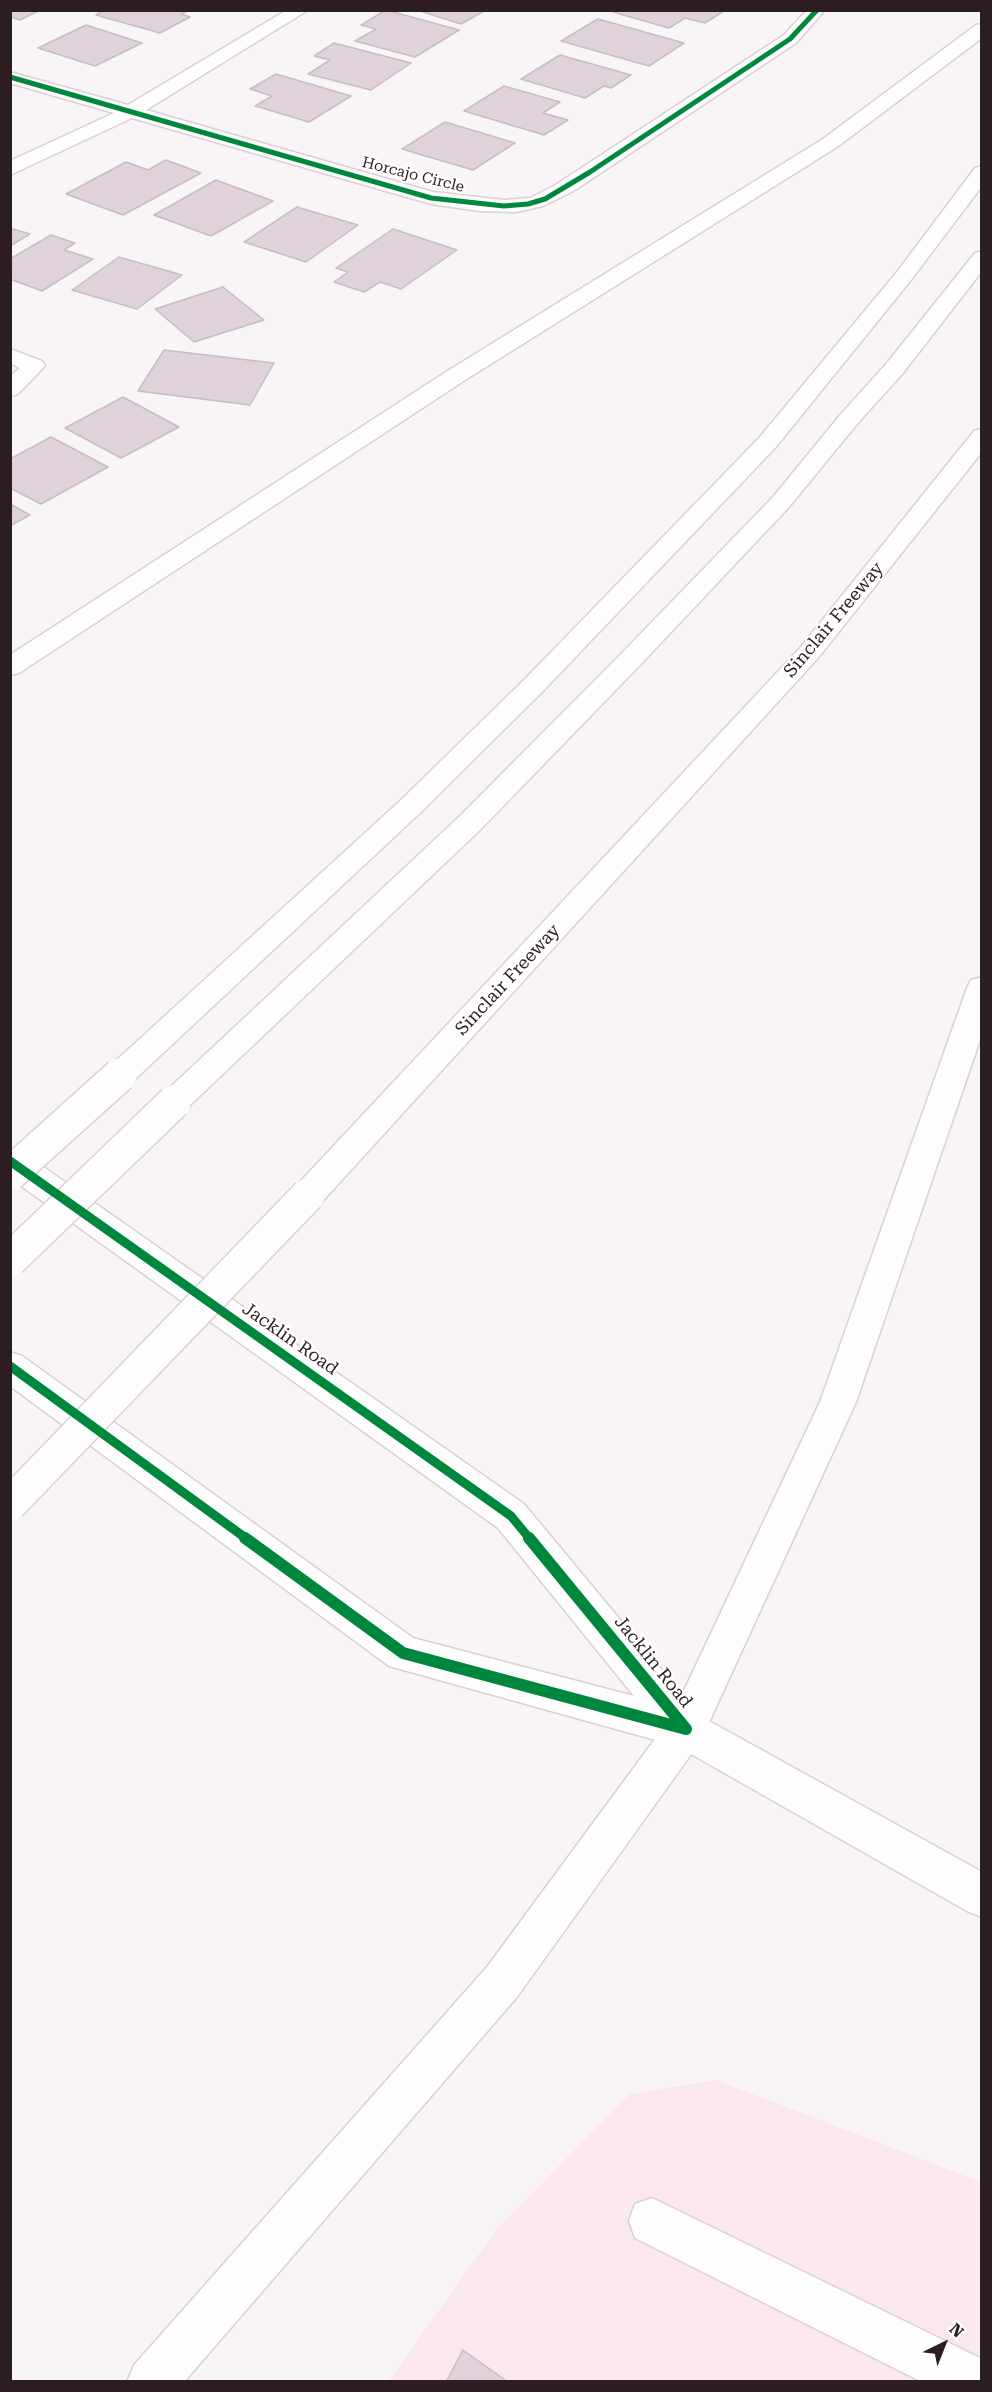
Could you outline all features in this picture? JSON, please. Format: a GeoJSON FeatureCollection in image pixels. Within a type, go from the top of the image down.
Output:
{"type":"FeatureCollection","features":[{"type":"Feature","properties":{"kind":"main road"},"geometry":{"type":"LineString","coordinates":[[10,170],[130,112],[300,10]]}},
{"type":"Feature","properties":{"kind":"main road","name":"Horcajo Circle"},"geometry":{"type":"LineString","coordinates":[[10,77],[431,198],[482,207],[528,204],[561,191],[789,39],[817,10]]}},
{"type":"Feature","properties":{"kind":"main road"},"geometry":{"type":"LineString","coordinates":[[10,667],[454,377],[830,143],[981,29]]}},
{"type":"Feature","properties":{"kind":"main road"},"geometry":{"type":"LineString","coordinates":[[10,1174],[411,806],[534,686],[767,443],[904,276],[981,172]]}},
{"type":"Feature","properties":{"kind":"main road"},"geometry":{"type":"LineString","coordinates":[[10,1260],[462,831],[633,657],[781,502],[849,419],[895,368],[981,256]]}},
{"type":"Feature","properties":{"kind":"main road"},"geometry":{"type":"LineString","coordinates":[[10,355],[34,366],[10,389]]}},
{"type":"Feature","properties":{"kind":"main road","name":"Sinclair Freeway"},"geometry":{"type":"LineString","coordinates":[[10,1504],[308,1195],[809,653],[981,436]]}},
{"type":"Feature","properties":{"kind":"main road"},"geometry":{"type":"LineString","coordinates":[[151,2382],[502,1982],[687,1729],[838,1402],[981,988]]}},
{"type":"Feature","properties":{"kind":"main road","name":"Jacklin Road"},"geometry":{"type":"LineString","coordinates":[[10,1161],[511,1516],[687,1729]]}},
{"type":"Feature","properties":{"kind":"main road","name":"Jacklin Road"},"geometry":{"type":"LineString","coordinates":[[10,1366],[404,1653],[687,1729],[981,1896]]}},
{"type":"Feature","properties":{"kind":"main road"},"geometry":{"type":"LineString","coordinates":[[652,2221],[975,2382]]}},
{"type":"Feature","properties":{"kind":"shaded area"},"geometry":{"type":"Polygon","coordinates":[[[716,2080],[981,2182],[981,2381],[388,2382],[496,2230],[630,2094],[716,2080]]]}},
{"type":"Feature","properties":{"kind":"building"},"geometry":{"type":"Polygon","coordinates":[[[10,10],[38,11],[20,20],[10,17],[10,10]]]}},
{"type":"Feature","properties":{"kind":"building"},"geometry":{"type":"Polygon","coordinates":[[[104,10],[189,10],[181,14],[190,17],[160,33],[96,15],[104,10]]]}},
{"type":"Feature","properties":{"kind":"building"},"geometry":{"type":"Polygon","coordinates":[[[386,10],[459,30],[415,57],[355,41],[376,29],[361,25],[386,10]]]}},
{"type":"Feature","properties":{"kind":"building"},"geometry":{"type":"Polygon","coordinates":[[[417,10],[486,10],[461,24],[417,10]]]}},
{"type":"Feature","properties":{"kind":"building"},"geometry":{"type":"Polygon","coordinates":[[[616,10],[724,11],[705,23],[685,18],[669,28],[613,12],[616,10]]]}},
{"type":"Feature","properties":{"kind":"building"},"geometry":{"type":"Polygon","coordinates":[[[598,19],[684,43],[649,66],[561,41],[598,19]]]}},
{"type":"Feature","properties":{"kind":"building"},"geometry":{"type":"Polygon","coordinates":[[[86,25],[142,43],[95,66],[38,48],[86,25]]]}},
{"type":"Feature","properties":{"kind":"building"},"geometry":{"type":"Polygon","coordinates":[[[334,43],[411,63],[371,90],[308,74],[330,60],[314,56],[334,43]]]}},
{"type":"Feature","properties":{"kind":"building"},"geometry":{"type":"Polygon","coordinates":[[[560,55],[631,75],[611,88],[604,86],[585,98],[521,79],[560,55]]]}},
{"type":"Feature","properties":{"kind":"building"},"geometry":{"type":"Polygon","coordinates":[[[276,74],[351,96],[309,122],[255,106],[272,96],[250,89],[276,74]]]}},
{"type":"Feature","properties":{"kind":"building"},"geometry":{"type":"Polygon","coordinates":[[[504,86],[560,102],[543,113],[568,120],[544,135],[464,111],[504,86]]]}},
{"type":"Feature","properties":{"kind":"building"},"geometry":{"type":"Polygon","coordinates":[[[445,122],[515,143],[473,170],[402,149],[445,122]]]}},
{"type":"Feature","properties":{"kind":"building"},"geometry":{"type":"Polygon","coordinates":[[[166,160],[201,173],[123,215],[66,194],[126,162],[148,170],[166,160]]]}},
{"type":"Feature","properties":{"kind":"building"},"geometry":{"type":"Polygon","coordinates":[[[216,180],[273,201],[211,236],[154,215],[216,180]]]}},
{"type":"Feature","properties":{"kind":"building"},"geometry":{"type":"Polygon","coordinates":[[[297,207],[358,225],[306,262],[244,242],[297,207]]]}},
{"type":"Feature","properties":{"kind":"building"},"geometry":{"type":"Polygon","coordinates":[[[10,228],[30,234],[10,246],[10,228]]]}},
{"type":"Feature","properties":{"kind":"building"},"geometry":{"type":"Polygon","coordinates":[[[393,229],[457,250],[401,289],[380,282],[364,292],[334,282],[348,272],[336,268],[393,229]]]}},
{"type":"Feature","properties":{"kind":"building"},"geometry":{"type":"Polygon","coordinates":[[[51,235],[75,243],[64,250],[93,259],[42,291],[10,279],[10,259],[51,235]]]}},
{"type":"Feature","properties":{"kind":"building"},"geometry":{"type":"Polygon","coordinates":[[[119,257],[182,275],[137,309],[72,290],[119,257]]]}},
{"type":"Feature","properties":{"kind":"building"},"geometry":{"type":"Polygon","coordinates":[[[223,287],[264,320],[194,342],[155,309],[223,287]]]}},
{"type":"Feature","properties":{"kind":"building"},"geometry":{"type":"Polygon","coordinates":[[[164,350],[274,363],[250,405],[138,391],[164,350]]]}},
{"type":"Feature","properties":{"kind":"building"},"geometry":{"type":"Polygon","coordinates":[[[123,397],[179,427],[121,458],[65,428],[123,397]]]}},
{"type":"Feature","properties":{"kind":"building"},"geometry":{"type":"Polygon","coordinates":[[[51,437],[108,467],[41,504],[10,488],[10,459],[51,437]]]}},
{"type":"Feature","properties":{"kind":"building"},"geometry":{"type":"Polygon","coordinates":[[[10,504],[30,515],[10,526],[10,504]]]}},
{"type":"Feature","properties":{"kind":"building"},"geometry":{"type":"Polygon","coordinates":[[[463,2350],[508,2382],[446,2382],[463,2350]]]}},
{"type":"Feature","properties":{"kind":"cycle path"},"geometry":{"type":"LineString","coordinates":[[10,77],[431,198],[479,205],[516,206],[545,199],[590,172],[790,39],[817,10]]}},
{"type":"Feature","properties":{"kind":"cycle path"},"geometry":{"type":"LineString","coordinates":[[10,1161],[511,1516],[686,1729]]}},
{"type":"Feature","properties":{"kind":"cycle path"},"geometry":{"type":"LineString","coordinates":[[10,1366],[403,1653],[686,1729]]}}]}
